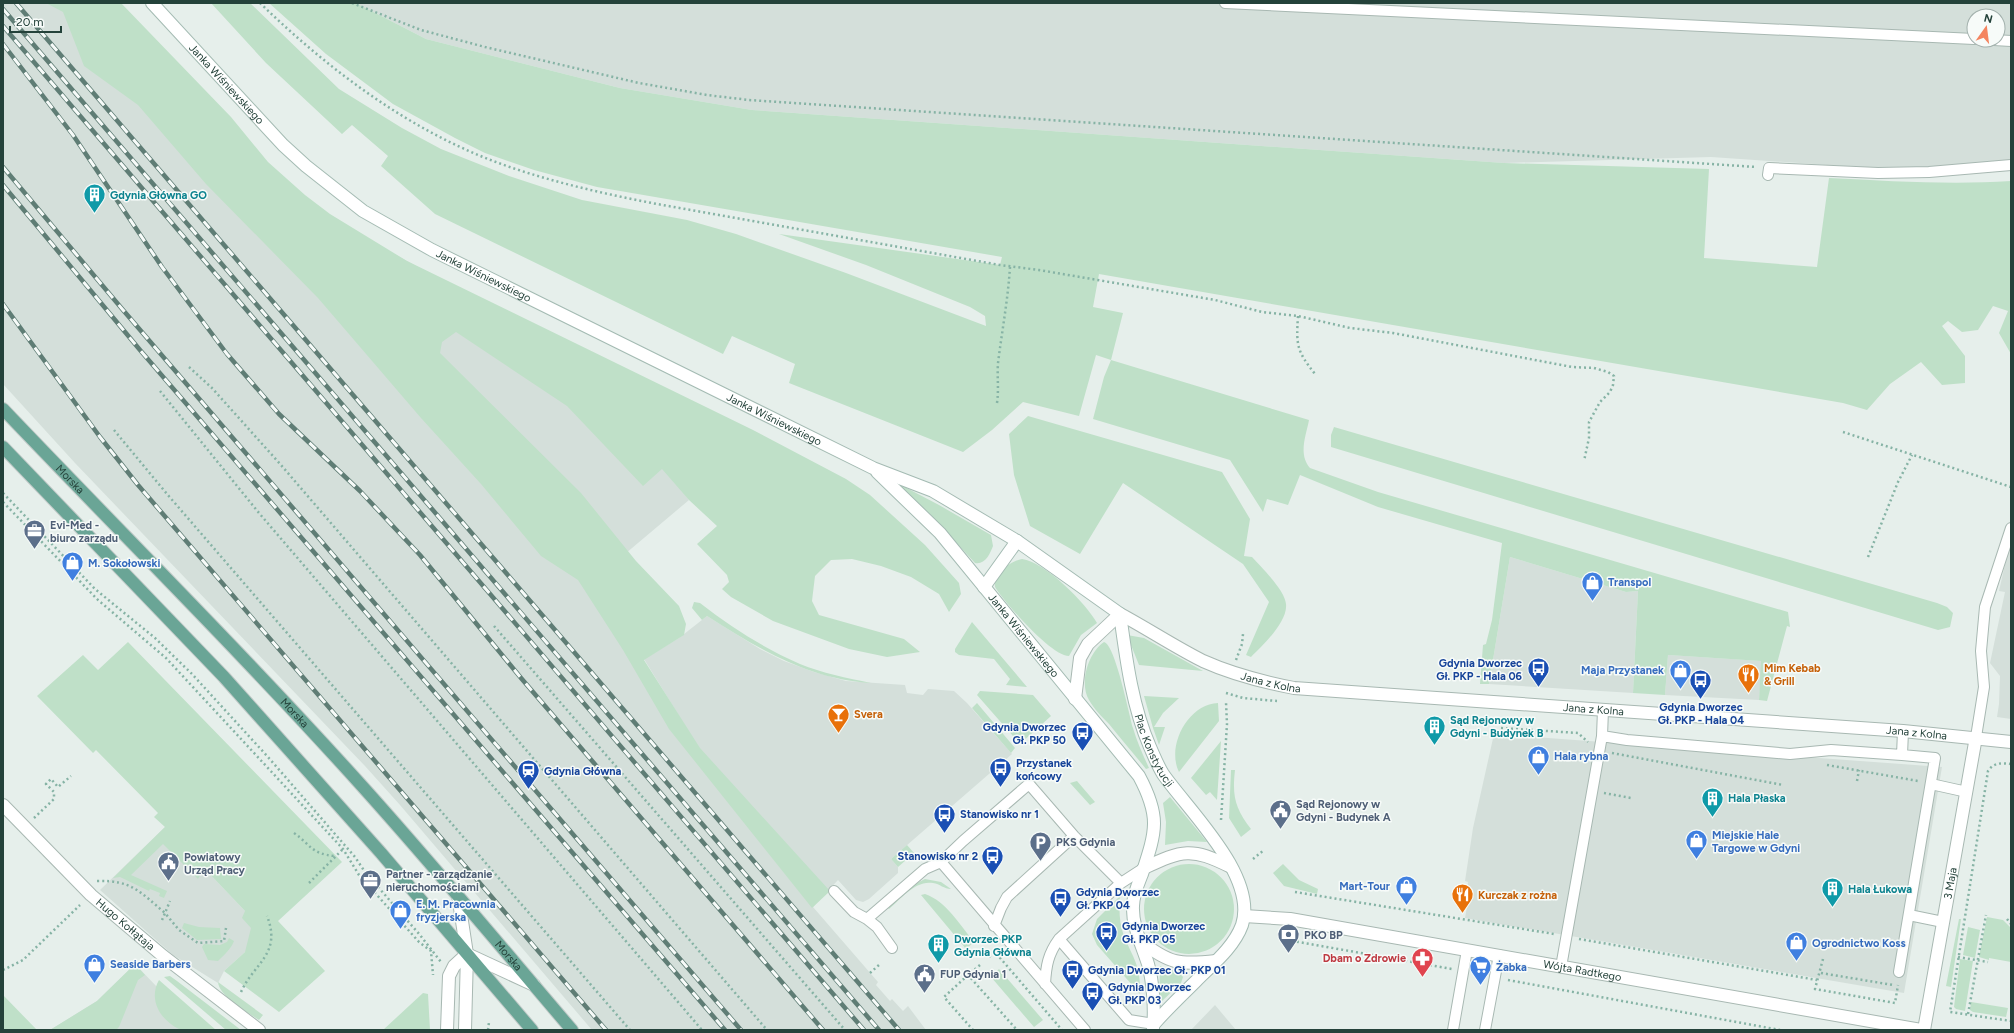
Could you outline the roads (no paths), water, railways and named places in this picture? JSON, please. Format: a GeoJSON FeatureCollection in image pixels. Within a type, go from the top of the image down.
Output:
{"type":"FeatureCollection","features":[{"type":"Feature","properties":{"kind":"main road","name":"Morska"},"geometry":{"type":"LineString","coordinates":[[3,409],[260,676],[362,786],[458,895],[572,1030]]}},
{"type":"Feature","properties":{"kind":"main road"},"geometry":{"type":"LineString","coordinates":[[3,447],[224,677],[381,853],[532,1030]]}},
{"type":"Feature","properties":{"kind":"street","name":"Janka Wiśniewskiego"},"geometry":{"type":"LineString","coordinates":[[152,3],[283,145],[323,181],[363,211],[432,250],[873,468],[933,491],[1017,541],[1120,614]]}},
{"type":"Feature","properties":{"kind":"street","name":"Janka Wiśniewskiego"},"geometry":{"type":"LineString","coordinates":[[873,468],[940,533],[1076,699]]}},
{"type":"Feature","properties":{"kind":"street"},"geometry":{"type":"LineString","coordinates":[[984,587],[1017,541]]}},
{"type":"Feature","properties":{"kind":"street"},"geometry":{"type":"LineString","coordinates":[[1120,614],[1088,644],[1080,658],[1076,699],[1139,776],[1152,803],[1155,818],[1155,831],[1133,905],[1133,918],[1149,966],[1152,982],[1153,1027]]}},
{"type":"Feature","properties":{"kind":"street","name":"Jana z Kolna"},"geometry":{"type":"LineString","coordinates":[[1120,614],[1203,661],[1269,684],[1319,690],[1903,731],[1976,737],[2011,742]]}},
{"type":"Feature","properties":{"kind":"street","name":"Plac Konstytucji"},"geometry":{"type":"LineString","coordinates":[[1120,614],[1136,701],[1149,746],[1163,774],[1210,831],[1231,868],[1240,888],[1244,905],[1244,916],[1237,937],[1153,1027]]}},
{"type":"Feature","properties":{"kind":"street","name":"3 Maja"},"geometry":{"type":"LineString","coordinates":[[1922,1030],[1976,737]]}},
{"type":"Feature","properties":{"kind":"street","name":"Hugo Kołłątaja"},"geometry":{"type":"LineString","coordinates":[[3,805],[91,895],[163,956],[259,1030]]}},
{"type":"Feature","properties":{"kind":"street"},"geometry":{"type":"LineString","coordinates":[[1144,868],[1174,854],[1189,852],[1204,854],[1231,868]]}},
{"type":"Feature","properties":{"kind":"street"},"geometry":{"type":"LineString","coordinates":[[458,895],[467,954],[465,1030]]}},
{"type":"Feature","properties":{"kind":"street","name":"Wójta Radtkego"},"geometry":{"type":"LineString","coordinates":[[1244,916],[1290,919],[1922,1030]]}},
{"type":"Feature","properties":{"kind":"street"},"geometry":{"type":"LineString","coordinates":[[1140,941],[1160,955],[1178,963],[1188,964],[1216,961]]}},
{"type":"Feature","properties":{"kind":"street"},"geometry":{"type":"LineString","coordinates":[[467,954],[534,985]]}},
{"type":"Feature","properties":{"kind":"street"},"geometry":{"type":"LineString","coordinates":[[447,1030],[449,976],[454,966],[467,954]]}},
{"type":"Feature","properties":{"kind":"lane"},"geometry":{"type":"LineString","coordinates":[[1225,3],[1966,39]]}},
{"type":"Feature","properties":{"kind":"lane"},"geometry":{"type":"LineString","coordinates":[[1768,171],[1878,173],[1929,172],[2011,165]]}},
{"type":"Feature","properties":{"kind":"lane"},"geometry":{"type":"LineString","coordinates":[[1976,737],[1984,687],[1981,650],[1985,607],[2011,528]]}},
{"type":"Feature","properties":{"kind":"lane"},"geometry":{"type":"LineString","coordinates":[[1561,967],[1602,736],[1603,710]]}},
{"type":"Feature","properties":{"kind":"lane"},"geometry":{"type":"LineString","coordinates":[[1902,755],[1903,731]]}},
{"type":"Feature","properties":{"kind":"lane"},"geometry":{"type":"LineString","coordinates":[[1602,736],[1627,740],[1790,754],[1831,750],[1935,758],[1899,972]]}},
{"type":"Feature","properties":{"kind":"lane"},"geometry":{"type":"LineString","coordinates":[[867,919],[925,869],[941,862],[1029,784],[1074,836],[1121,883]]}},
{"type":"Feature","properties":{"kind":"lane"},"geometry":{"type":"LineString","coordinates":[[1931,784],[1967,792]]}},
{"type":"Feature","properties":{"kind":"lane"},"geometry":{"type":"LineString","coordinates":[[994,926],[1000,908],[1007,897],[1074,836]]}},
{"type":"Feature","properties":{"kind":"lane"},"geometry":{"type":"LineString","coordinates":[[941,862],[994,926],[1085,1030]]}},
{"type":"Feature","properties":{"kind":"lane"},"geometry":{"type":"LineString","coordinates":[[1045,984],[1046,962],[1059,939],[1121,883],[1144,868]]}},
{"type":"Feature","properties":{"kind":"lane"},"geometry":{"type":"LineString","coordinates":[[834,891],[854,912],[867,919],[877,927],[892,948]]}},
{"type":"Feature","properties":{"kind":"lane"},"geometry":{"type":"LineString","coordinates":[[1909,916],[1943,922]]}},
{"type":"Feature","properties":{"kind":"lane"},"geometry":{"type":"LineString","coordinates":[[1059,939],[1129,1020],[1153,1027]]}},
{"type":"Feature","properties":{"kind":"lane"},"geometry":{"type":"LineString","coordinates":[[1453,1030],[1467,950]]}},
{"type":"Feature","properties":{"kind":"lane"},"geometry":{"type":"LineString","coordinates":[[1485,1030],[1498,956]]}},
{"type":"Feature","properties":{"kind":"railway"},"geometry":{"type":"LineString","coordinates":[[16,3],[899,1030]]}},
{"type":"Feature","properties":{"kind":"railway"},"geometry":{"type":"LineString","coordinates":[[3,9],[879,1030]]}},
{"type":"Feature","properties":{"kind":"railway"},"geometry":{"type":"LineString","coordinates":[[3,26],[864,1030]]}},
{"type":"Feature","properties":{"kind":"railway"},"geometry":{"type":"LineString","coordinates":[[3,44],[73,135],[162,267],[227,354],[279,414],[360,491],[420,555],[521,678],[823,1030]]}},
{"type":"Feature","properties":{"kind":"railway"},"geometry":{"type":"LineString","coordinates":[[3,167],[123,310],[741,1030]]}},
{"type":"Feature","properties":{"kind":"railway"},"geometry":{"type":"LineString","coordinates":[[3,185],[140,350],[725,1030]]}},
{"type":"Feature","properties":{"kind":"railway"},"geometry":{"type":"LineString","coordinates":[[3,304],[100,437],[138,485],[606,1030]]}},
{"type":"Feature","properties":{"kind":"place","name":"Gdynia Główna GO"},"geometry":{"type":"Point","coordinates":[94,214]}},
{"type":"Feature","properties":{"kind":"place","name":"Evi-Med - biuro zarządu"},"geometry":{"type":"Point","coordinates":[35,550]}},
{"type":"Feature","properties":{"kind":"place","name":"M. Sokołowski"},"geometry":{"type":"Point","coordinates":[72,582]}},
{"type":"Feature","properties":{"kind":"place","name":"Transpol"},"geometry":{"type":"Point","coordinates":[1593,602]}},
{"type":"Feature","properties":{"kind":"place","name":"Gdynia Dworzec Gł. PKP - Hala 06"},"geometry":{"type":"Point","coordinates":[1538,688]}},
{"type":"Feature","properties":{"kind":"place","name":"Maja Przystanek"},"geometry":{"type":"Point","coordinates":[1680,690]}},
{"type":"Feature","properties":{"kind":"place","name":"Mim Kebab & Grill"},"geometry":{"type":"Point","coordinates":[1748,694]}},
{"type":"Feature","properties":{"kind":"place","name":"Gdynia Dworzec Gł. PKP - Hala 04"},"geometry":{"type":"Point","coordinates":[1701,700]}},
{"type":"Feature","properties":{"kind":"place","name":"Svera"},"geometry":{"type":"Point","coordinates":[838,734]}},
{"type":"Feature","properties":{"kind":"place","name":"Sąd Rejonowy w Gdyni - Budynek B"},"geometry":{"type":"Point","coordinates":[1435,746]}},
{"type":"Feature","properties":{"kind":"place","name":"Gdynia Dworzec Gł. PKP 50"},"geometry":{"type":"Point","coordinates":[1082,752]}},
{"type":"Feature","properties":{"kind":"place","name":"Hala rybna"},"geometry":{"type":"Point","coordinates":[1538,776]}},
{"type":"Feature","properties":{"kind":"place","name":"Przystanek końcowy"},"geometry":{"type":"Point","coordinates":[1000,788]}},
{"type":"Feature","properties":{"kind":"place","name":"Gdynia Główna"},"geometry":{"type":"Point","coordinates":[528,790]}},
{"type":"Feature","properties":{"kind":"place","name":"Hala Płaska"},"geometry":{"type":"Point","coordinates":[1712,818]}},
{"type":"Feature","properties":{"kind":"place","name":"Sąd Rejonowy w Gdyni - Budynek A"},"geometry":{"type":"Point","coordinates":[1281,830]}},
{"type":"Feature","properties":{"kind":"place","name":"Stanowisko nr 1"},"geometry":{"type":"Point","coordinates":[945,834]}},
{"type":"Feature","properties":{"kind":"place","name":"Miejskie Hale Targowe w Gdyni"},"geometry":{"type":"Point","coordinates":[1697,860]}},
{"type":"Feature","properties":{"kind":"place","name":"PKS Gdynia"},"geometry":{"type":"Point","coordinates":[1041,862]}},
{"type":"Feature","properties":{"kind":"place","name":"Stanowisko nr 2"},"geometry":{"type":"Point","coordinates":[993,876]}},
{"type":"Feature","properties":{"kind":"place","name":"Powiatowy Urząd Pracy"},"geometry":{"type":"Point","coordinates":[169,882]}},
{"type":"Feature","properties":{"kind":"place","name":"Partner - zarządzanie nieruchomościami"},"geometry":{"type":"Point","coordinates":[371,900]}},
{"type":"Feature","properties":{"kind":"place","name":"Mart-Tour"},"geometry":{"type":"Point","coordinates":[1406,906]}},
{"type":"Feature","properties":{"kind":"place","name":"Hala Łukowa"},"geometry":{"type":"Point","coordinates":[1832,908]}},
{"type":"Feature","properties":{"kind":"place","name":"Kurczak z rożna"},"geometry":{"type":"Point","coordinates":[1463,914]}},
{"type":"Feature","properties":{"kind":"place","name":"Gdynia Dworzec Gł. PKP 04"},"geometry":{"type":"Point","coordinates":[1061,918]}},
{"type":"Feature","properties":{"kind":"place","name":"E. M. Pracownia fryzjerska"},"geometry":{"type":"Point","coordinates":[401,930]}},
{"type":"Feature","properties":{"kind":"place","name":"Gdynia Dworzec Gł. PKP 05"},"geometry":{"type":"Point","coordinates":[1107,952]}},
{"type":"Feature","properties":{"kind":"place","name":"PKO BP"},"geometry":{"type":"Point","coordinates":[1288,954]}},
{"type":"Feature","properties":{"kind":"place","name":"Ogrodnictwo Koss"},"geometry":{"type":"Point","coordinates":[1797,962]}},
{"type":"Feature","properties":{"kind":"place","name":"Dworzec PKP Gdynia Główna"},"geometry":{"type":"Point","coordinates":[939,964]}},
{"type":"Feature","properties":{"kind":"place","name":"Dbam o Zdrowie"},"geometry":{"type":"Point","coordinates":[1422,978]}},
{"type":"Feature","properties":{"kind":"place","name":"Seaside Barbers"},"geometry":{"type":"Point","coordinates":[94,984]}},
{"type":"Feature","properties":{"kind":"place","name":"Żabka"},"geometry":{"type":"Point","coordinates":[1481,986]}},
{"type":"Feature","properties":{"kind":"place","name":"Gdynia Dworzec Gł. PKP 01"},"geometry":{"type":"Point","coordinates":[1072,990]}},
{"type":"Feature","properties":{"kind":"place","name":"FUP Gdynia 1"},"geometry":{"type":"Point","coordinates":[925,994]}},
{"type":"Feature","properties":{"kind":"place","name":"Gdynia Dworzec Gł. PKP 03"},"geometry":{"type":"Point","coordinates":[1092,1012]}}]}
